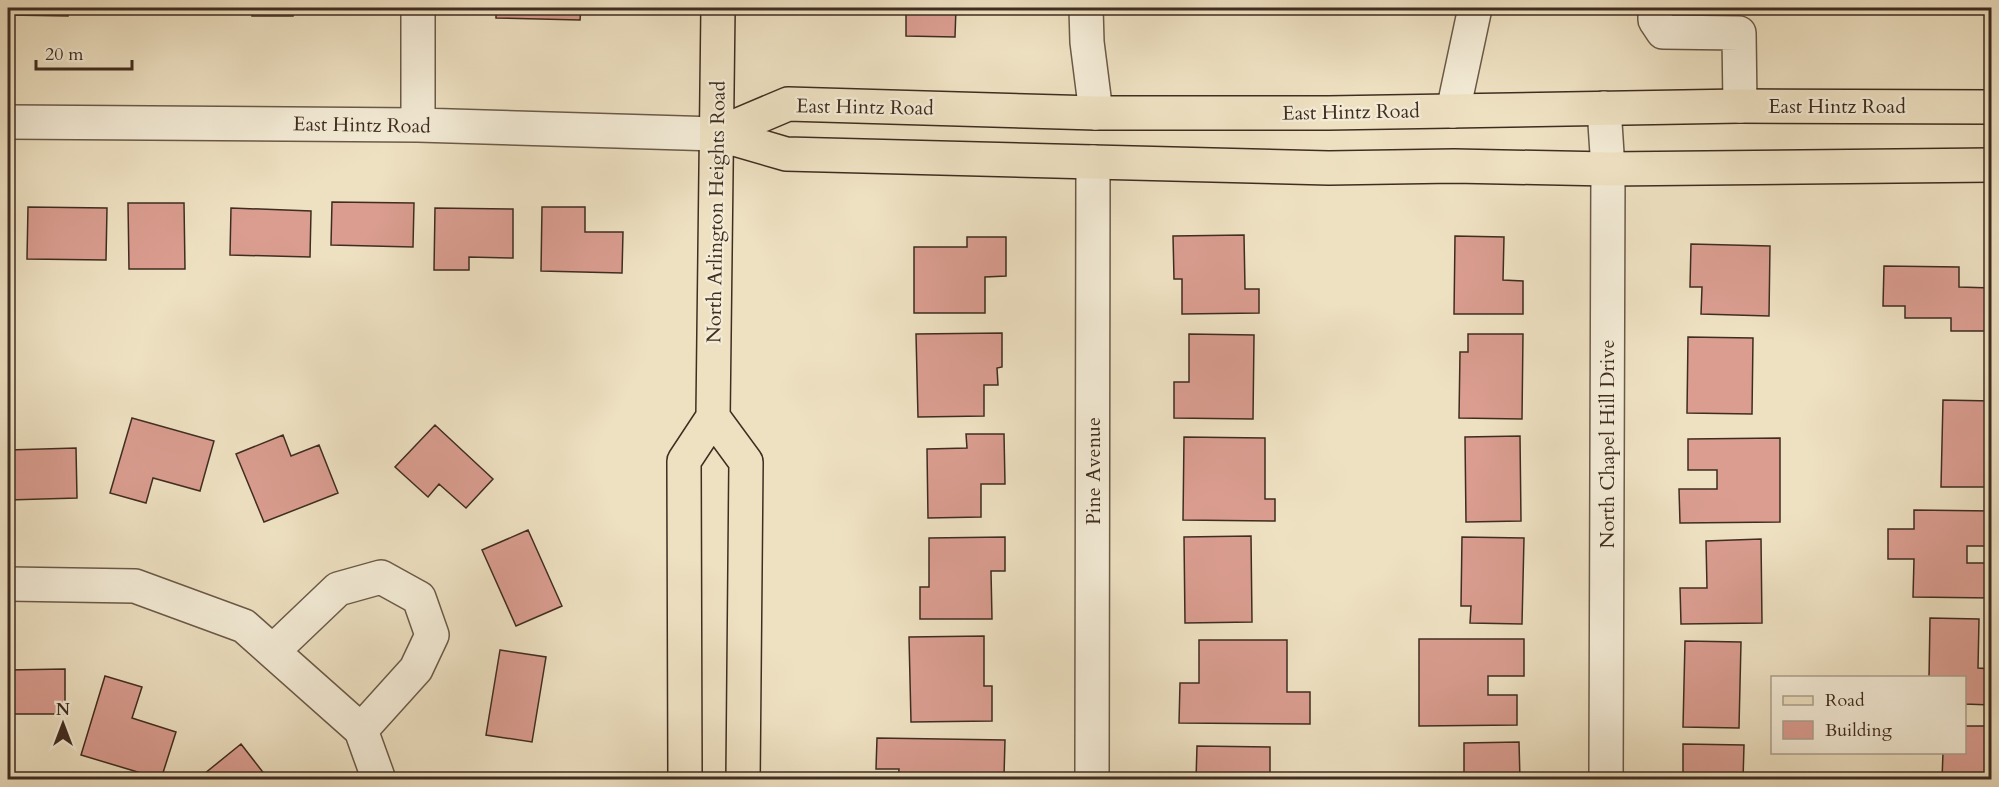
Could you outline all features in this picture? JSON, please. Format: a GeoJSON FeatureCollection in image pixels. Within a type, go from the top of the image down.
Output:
{"type":"FeatureCollection","features":[{"type":"Feature","properties":{"kind":"main road","name":"North Arlington Heights Road"},"geometry":{"type":"LineString","coordinates":[[713,417],[718,8]]}},
{"type":"Feature","properties":{"kind":"main road","name":"East Hintz Road"},"geometry":{"type":"LineString","coordinates":[[717,134],[788,104],[1096,113],[1329,113],[1740,106],[1992,106]]}},
{"type":"Feature","properties":{"kind":"main road","name":"East Hintz Road"},"geometry":{"type":"LineString","coordinates":[[717,134],[786,154],[1329,168],[1454,166],[1608,169],[1992,165]]}},
{"type":"Feature","properties":{"kind":"main road"},"geometry":{"type":"LineString","coordinates":[[685,780],[684,461],[713,417],[746,462],[744,780]]}},
{"type":"Feature","properties":{"kind":"street"},"geometry":{"type":"LineString","coordinates":[[418,8],[418,125]]}},
{"type":"Feature","properties":{"kind":"street"},"geometry":{"type":"LineString","coordinates":[[1086,8],[1087,42],[1096,113]]}},
{"type":"Feature","properties":{"kind":"street"},"geometry":{"type":"LineString","coordinates":[[1454,111],[1475,8]]}},
{"type":"Feature","properties":{"kind":"street"},"geometry":{"type":"LineString","coordinates":[[1655,8],[1654,20],[1663,32],[1740,20],[1740,106]]}},
{"type":"Feature","properties":{"kind":"street","name":"North Chapel Hill Drive"},"geometry":{"type":"LineString","coordinates":[[1604,108],[1608,169],[1606,780]]}},
{"type":"Feature","properties":{"kind":"street","name":"East Hintz Road"},"geometry":{"type":"LineString","coordinates":[[8,122],[418,125],[717,134]]}},
{"type":"Feature","properties":{"kind":"street","name":"Pine Avenue"},"geometry":{"type":"LineString","coordinates":[[1092,780],[1094,162]]}},
{"type":"Feature","properties":{"kind":"street"},"geometry":{"type":"LineString","coordinates":[[273,651],[338,589],[381,577],[419,598],[432,635],[416,669],[361,730]]}},
{"type":"Feature","properties":{"kind":"street"},"geometry":{"type":"LineString","coordinates":[[8,584],[135,586],[244,626],[361,730],[379,780]]}},
{"type":"Feature","properties":{"kind":"building"},"geometry":{"type":"Polygon","coordinates":[[[8,8],[68,8],[68,16],[8,15],[8,8]]]}},
{"type":"Feature","properties":{"kind":"building"},"geometry":{"type":"Polygon","coordinates":[[[86,8],[167,8],[167,13],[86,12],[86,8]]]}},
{"type":"Feature","properties":{"kind":"building"},"geometry":{"type":"Polygon","coordinates":[[[252,8],[293,8],[293,16],[252,16],[252,8]]]}},
{"type":"Feature","properties":{"kind":"building"},"geometry":{"type":"Polygon","coordinates":[[[496,8],[581,8],[580,20],[496,18],[496,8]]]}},
{"type":"Feature","properties":{"kind":"building"},"geometry":{"type":"Polygon","coordinates":[[[906,8],[956,8],[955,37],[906,36],[906,8]]]}},
{"type":"Feature","properties":{"kind":"building"},"geometry":{"type":"Polygon","coordinates":[[[332,202],[414,203],[413,247],[331,245],[332,202]]]}},
{"type":"Feature","properties":{"kind":"building"},"geometry":{"type":"Polygon","coordinates":[[[128,203],[184,203],[185,269],[129,269],[128,203]]]}},
{"type":"Feature","properties":{"kind":"building"},"geometry":{"type":"Polygon","coordinates":[[[28,207],[107,208],[106,260],[27,259],[28,207]]]}},
{"type":"Feature","properties":{"kind":"building"},"geometry":{"type":"Polygon","coordinates":[[[542,207],[585,207],[585,232],[623,232],[622,273],[541,271],[542,207]]]}},
{"type":"Feature","properties":{"kind":"building"},"geometry":{"type":"Polygon","coordinates":[[[231,208],[311,211],[310,257],[230,255],[231,208]]]}},
{"type":"Feature","properties":{"kind":"building"},"geometry":{"type":"Polygon","coordinates":[[[435,208],[513,209],[513,258],[469,257],[469,270],[434,270],[435,208]]]}},
{"type":"Feature","properties":{"kind":"building"},"geometry":{"type":"Polygon","coordinates":[[[1244,235],[1245,289],[1259,289],[1259,313],[1182,314],[1182,279],[1174,279],[1173,236],[1244,235]]]}},
{"type":"Feature","properties":{"kind":"building"},"geometry":{"type":"Polygon","coordinates":[[[1455,236],[1504,237],[1503,280],[1523,281],[1523,314],[1454,314],[1455,236]]]}},
{"type":"Feature","properties":{"kind":"building"},"geometry":{"type":"Polygon","coordinates":[[[967,237],[1006,237],[1006,276],[985,277],[985,313],[914,313],[914,247],[967,247],[967,237]]]}},
{"type":"Feature","properties":{"kind":"building"},"geometry":{"type":"Polygon","coordinates":[[[1691,244],[1770,246],[1769,316],[1701,314],[1702,287],[1690,287],[1691,244]]]}},
{"type":"Feature","properties":{"kind":"building"},"geometry":{"type":"Polygon","coordinates":[[[1884,266],[1959,267],[1959,287],[1992,288],[1992,331],[1951,331],[1951,318],[1905,318],[1905,306],[1883,306],[1884,266]]]}},
{"type":"Feature","properties":{"kind":"building"},"geometry":{"type":"Polygon","coordinates":[[[1002,333],[1002,367],[997,368],[998,385],[984,385],[984,416],[918,417],[916,334],[1002,333]]]}},
{"type":"Feature","properties":{"kind":"building"},"geometry":{"type":"Polygon","coordinates":[[[1189,334],[1254,335],[1253,419],[1174,418],[1174,382],[1189,382],[1189,334]]]}},
{"type":"Feature","properties":{"kind":"building"},"geometry":{"type":"Polygon","coordinates":[[[1468,334],[1523,334],[1522,419],[1459,418],[1460,352],[1468,352],[1468,334]]]}},
{"type":"Feature","properties":{"kind":"building"},"geometry":{"type":"Polygon","coordinates":[[[1688,337],[1753,338],[1752,414],[1687,413],[1688,337]]]}},
{"type":"Feature","properties":{"kind":"building"},"geometry":{"type":"Polygon","coordinates":[[[1943,400],[1992,401],[1992,487],[1941,487],[1943,400]]]}},
{"type":"Feature","properties":{"kind":"building"},"geometry":{"type":"Polygon","coordinates":[[[132,418],[214,441],[200,491],[153,478],[146,503],[110,493],[132,418]]]}},
{"type":"Feature","properties":{"kind":"building"},"geometry":{"type":"Polygon","coordinates":[[[435,425],[493,479],[466,508],[439,484],[428,497],[395,467],[435,425]]]}},
{"type":"Feature","properties":{"kind":"building"},"geometry":{"type":"Polygon","coordinates":[[[966,434],[1004,434],[1005,484],[981,484],[981,517],[928,518],[927,449],[967,448],[966,434]]]}},
{"type":"Feature","properties":{"kind":"building"},"geometry":{"type":"Polygon","coordinates":[[[283,435],[291,456],[319,445],[338,493],[264,522],[236,454],[283,435]]]}},
{"type":"Feature","properties":{"kind":"building"},"geometry":{"type":"Polygon","coordinates":[[[1520,436],[1521,521],[1466,522],[1465,437],[1520,436]]]}},
{"type":"Feature","properties":{"kind":"building"},"geometry":{"type":"Polygon","coordinates":[[[1184,437],[1265,438],[1265,499],[1275,499],[1275,521],[1183,520],[1184,437]]]}},
{"type":"Feature","properties":{"kind":"building"},"geometry":{"type":"Polygon","coordinates":[[[1780,438],[1780,522],[1680,523],[1679,489],[1717,489],[1717,470],[1688,470],[1688,439],[1780,438]]]}},
{"type":"Feature","properties":{"kind":"building"},"geometry":{"type":"Polygon","coordinates":[[[76,448],[77,498],[8,500],[8,450],[76,448]]]}},
{"type":"Feature","properties":{"kind":"building"},"geometry":{"type":"Polygon","coordinates":[[[1914,510],[1992,511],[1992,546],[1967,546],[1967,563],[1992,563],[1992,598],[1913,597],[1914,559],[1888,559],[1888,529],[1914,529],[1914,510]]]}},
{"type":"Feature","properties":{"kind":"building"},"geometry":{"type":"Polygon","coordinates":[[[528,530],[562,606],[516,626],[482,550],[528,530]]]}},
{"type":"Feature","properties":{"kind":"building"},"geometry":{"type":"Polygon","coordinates":[[[1251,536],[1252,622],[1185,623],[1184,537],[1251,536]]]}},
{"type":"Feature","properties":{"kind":"building"},"geometry":{"type":"Polygon","coordinates":[[[1005,537],[1005,571],[991,571],[992,619],[920,619],[920,587],[929,587],[929,538],[1005,537]]]}},
{"type":"Feature","properties":{"kind":"building"},"geometry":{"type":"Polygon","coordinates":[[[1462,537],[1524,538],[1522,624],[1470,623],[1471,606],[1461,606],[1462,537]]]}},
{"type":"Feature","properties":{"kind":"building"},"geometry":{"type":"Polygon","coordinates":[[[1761,539],[1762,623],[1681,624],[1680,588],[1707,588],[1706,541],[1761,539]]]}},
{"type":"Feature","properties":{"kind":"building"},"geometry":{"type":"Polygon","coordinates":[[[1930,618],[1979,619],[1978,668],[1992,669],[1992,705],[1966,704],[1966,676],[1929,676],[1930,618]]]}},
{"type":"Feature","properties":{"kind":"building"},"geometry":{"type":"Polygon","coordinates":[[[984,636],[984,686],[992,686],[992,721],[911,722],[909,637],[984,636]]]}},
{"type":"Feature","properties":{"kind":"building"},"geometry":{"type":"Polygon","coordinates":[[[1419,639],[1524,639],[1524,676],[1488,676],[1488,695],[1517,695],[1517,725],[1419,726],[1419,639]]]}},
{"type":"Feature","properties":{"kind":"building"},"geometry":{"type":"Polygon","coordinates":[[[1199,640],[1287,640],[1287,692],[1310,692],[1310,724],[1179,723],[1180,683],[1199,683],[1199,640]]]}},
{"type":"Feature","properties":{"kind":"building"},"geometry":{"type":"Polygon","coordinates":[[[1685,641],[1741,642],[1739,728],[1683,727],[1685,641]]]}},
{"type":"Feature","properties":{"kind":"building"},"geometry":{"type":"Polygon","coordinates":[[[500,650],[546,657],[532,742],[486,735],[500,650]]]}},
{"type":"Feature","properties":{"kind":"building"},"geometry":{"type":"Polygon","coordinates":[[[65,669],[65,714],[8,714],[8,670],[65,669]]]}},
{"type":"Feature","properties":{"kind":"building"},"geometry":{"type":"Polygon","coordinates":[[[105,676],[142,687],[132,718],[176,732],[161,779],[81,755],[105,676]]]}},
{"type":"Feature","properties":{"kind":"building"},"geometry":{"type":"Polygon","coordinates":[[[1966,726],[1992,726],[1992,780],[1942,780],[1943,754],[1966,754],[1966,726]]]}},
{"type":"Feature","properties":{"kind":"building"},"geometry":{"type":"Polygon","coordinates":[[[877,738],[1005,740],[1004,776],[981,776],[981,780],[898,780],[899,769],[876,769],[877,738]]]}},
{"type":"Feature","properties":{"kind":"building"},"geometry":{"type":"Polygon","coordinates":[[[1519,742],[1520,780],[1464,780],[1464,743],[1519,742]]]}},
{"type":"Feature","properties":{"kind":"building"},"geometry":{"type":"Polygon","coordinates":[[[241,744],[269,780],[201,780],[199,778],[241,744]]]}},
{"type":"Feature","properties":{"kind":"building"},"geometry":{"type":"Polygon","coordinates":[[[1683,744],[1744,745],[1743,780],[1683,780],[1683,744]]]}},
{"type":"Feature","properties":{"kind":"building"},"geometry":{"type":"Polygon","coordinates":[[[1197,746],[1270,747],[1270,773],[1280,774],[1280,780],[1196,780],[1197,746]]]}}]}
